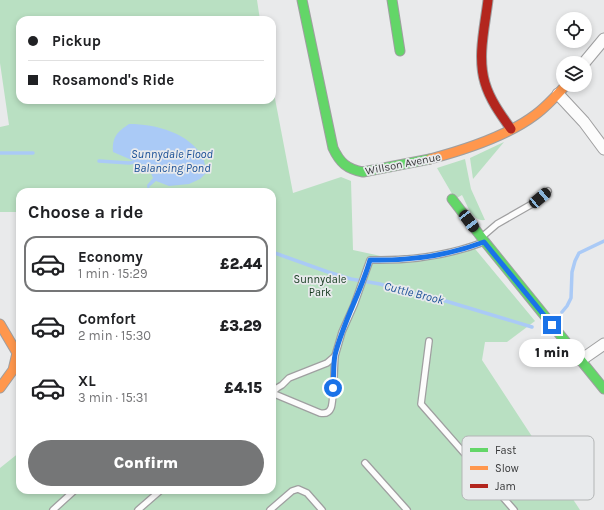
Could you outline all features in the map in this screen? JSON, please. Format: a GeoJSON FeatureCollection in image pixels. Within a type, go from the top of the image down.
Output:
{"type":"FeatureCollection","features":[{"type":"Feature","properties":{"kind":"street","name":"Willson Avenue"},"geometry":{"type":"LineString","coordinates":[[302,0],[333,148],[340,160],[349,168],[359,172],[368,172],[428,160],[468,149],[511,129],[535,115],[558,94]]}},
{"type":"Feature","properties":{"kind":"street"},"geometry":{"type":"LineString","coordinates":[[392,0],[400,50]]}},
{"type":"Feature","properties":{"kind":"street"},"geometry":{"type":"LineString","coordinates":[[488,0],[482,76],[487,92],[511,129]]}},
{"type":"Feature","properties":{"kind":"street"},"geometry":{"type":"LineString","coordinates":[[590,56],[604,39]]}},
{"type":"Feature","properties":{"kind":"street"},"geometry":{"type":"LineString","coordinates":[[558,94],[580,118],[604,149]]}},
{"type":"Feature","properties":{"kind":"street"},"geometry":{"type":"LineString","coordinates":[[452,199],[483,240],[604,389]]}},
{"type":"Feature","properties":{"kind":"street"},"geometry":{"type":"LineString","coordinates":[[0,324],[16,348]]}},
{"type":"Feature","properties":{"kind":"street"},"geometry":{"type":"LineString","coordinates":[[581,360],[604,344]]}},
{"type":"Feature","properties":{"kind":"street"},"geometry":{"type":"LineString","coordinates":[[0,388],[13,370],[16,362]]}},
{"type":"Feature","properties":{"kind":"lane"},"geometry":{"type":"LineString","coordinates":[[276,395],[320,413],[328,412],[332,404],[335,356],[342,332],[354,305],[370,260],[394,260],[436,256],[483,240],[497,224],[532,204],[548,191]]}},
{"type":"Feature","properties":{"kind":"lane"},"geometry":{"type":"LineString","coordinates":[[429,341],[421,404],[462,451]]}},
{"type":"Feature","properties":{"kind":"lane"},"geometry":{"type":"LineString","coordinates":[[276,389],[289,378],[327,363],[335,356]]}},
{"type":"Feature","properties":{"kind":"lane"},"geometry":{"type":"LineString","coordinates":[[365,463],[407,510]]}},
{"type":"Feature","properties":{"kind":"lane"},"geometry":{"type":"LineString","coordinates":[[270,510],[292,491],[298,489],[307,493],[322,510]]}},
{"type":"Feature","properties":{"kind":"lane"},"geometry":{"type":"LineString","coordinates":[[53,510],[71,494]]}},
{"type":"Feature","properties":{"kind":"lane"},"geometry":{"type":"LineString","coordinates":[[138,510],[156,494]]}},
{"type":"Feature","properties":{"kind":"lane"},"geometry":{"type":"LineString","coordinates":[[505,500],[514,510]]}},
{"type":"Feature","properties":{"kind":"green space","name":"Sunnydale Park"},"geometry":{"type":"Polygon","coordinates":[[[0,0],[257,0],[259,16],[16,16],[16,104],[276,104],[293,193],[341,177],[351,181],[353,250],[390,258],[417,257],[471,244],[535,321],[507,342],[485,342],[482,360],[532,436],[462,436],[462,500],[573,500],[580,510],[0,510],[0,468],[16,455],[16,494],[276,494],[276,188],[16,188],[16,212],[0,212],[0,127],[9,125],[0,63],[0,0]]]}},
{"type":"Feature","properties":{"kind":"green space"},"geometry":{"type":"Polygon","coordinates":[[[504,142],[473,179],[470,158],[504,142]]]}},
{"type":"Feature","properties":{"kind":"green space"},"geometry":{"type":"Polygon","coordinates":[[[465,159],[471,189],[485,220],[480,220],[473,215],[462,195],[455,199],[437,168],[465,159]]]}},
{"type":"Feature","properties":{"kind":"water","name":"Sunnydale Flood Balancing Pond"},"geometry":{"type":"Polygon","coordinates":[[[129,124],[139,124],[161,128],[181,136],[197,149],[204,160],[206,173],[200,179],[189,184],[169,186],[156,181],[150,188],[147,188],[147,185],[153,178],[148,167],[113,152],[114,139],[121,130],[129,124]]]}},
{"type":"Feature","properties":{"kind":"waterway","name":"Cuttle Brook"},"geometry":{"type":"LineString","coordinates":[[0,153],[33,153]]}},
{"type":"Feature","properties":{"kind":"waterway","name":"Cuttle Brook"},"geometry":{"type":"LineString","coordinates":[[99,161],[139,163]]}},
{"type":"Feature","properties":{"kind":"waterway","name":"Cuttle Brook"},"geometry":{"type":"LineString","coordinates":[[562,312],[571,298],[572,272],[579,253],[604,241]]}},
{"type":"Feature","properties":{"kind":"waterway","name":"Cuttle Brook"},"geometry":{"type":"LineString","coordinates":[[276,253],[351,279],[380,284],[403,291],[429,296],[532,327]]}},
{"type":"Feature","properties":{"kind":"traffic: fast"},"geometry":{"type":"LineString","coordinates":[[302,0],[333,148],[338,158],[348,167],[363,172],[430,159]]}},
{"type":"Feature","properties":{"kind":"traffic: fast"},"geometry":{"type":"LineString","coordinates":[[392,0],[400,51]]}},
{"type":"Feature","properties":{"kind":"traffic: fast"},"geometry":{"type":"LineString","coordinates":[[452,199],[604,389]]}},
{"type":"Feature","properties":{"kind":"traffic: slow"},"geometry":{"type":"LineString","coordinates":[[430,159],[485,142],[524,123],[539,112],[559,92]]}},
{"type":"Feature","properties":{"kind":"traffic: slow"},"geometry":{"type":"LineString","coordinates":[[0,324],[16,351]]}},
{"type":"Feature","properties":{"kind":"traffic: slow"},"geometry":{"type":"LineString","coordinates":[[0,388],[13,370],[16,357]]}},
{"type":"Feature","properties":{"kind":"traffic: jam"},"geometry":{"type":"LineString","coordinates":[[488,0],[482,42],[483,73],[490,95],[496,107],[511,129]]}},
{"type":"Feature","properties":{"kind":"route"},"geometry":{"type":"LineString","coordinates":[[333,388],[335,356],[342,332],[354,305],[370,260],[417,259],[442,255],[473,247],[484,242],[552,325]]}}]}
